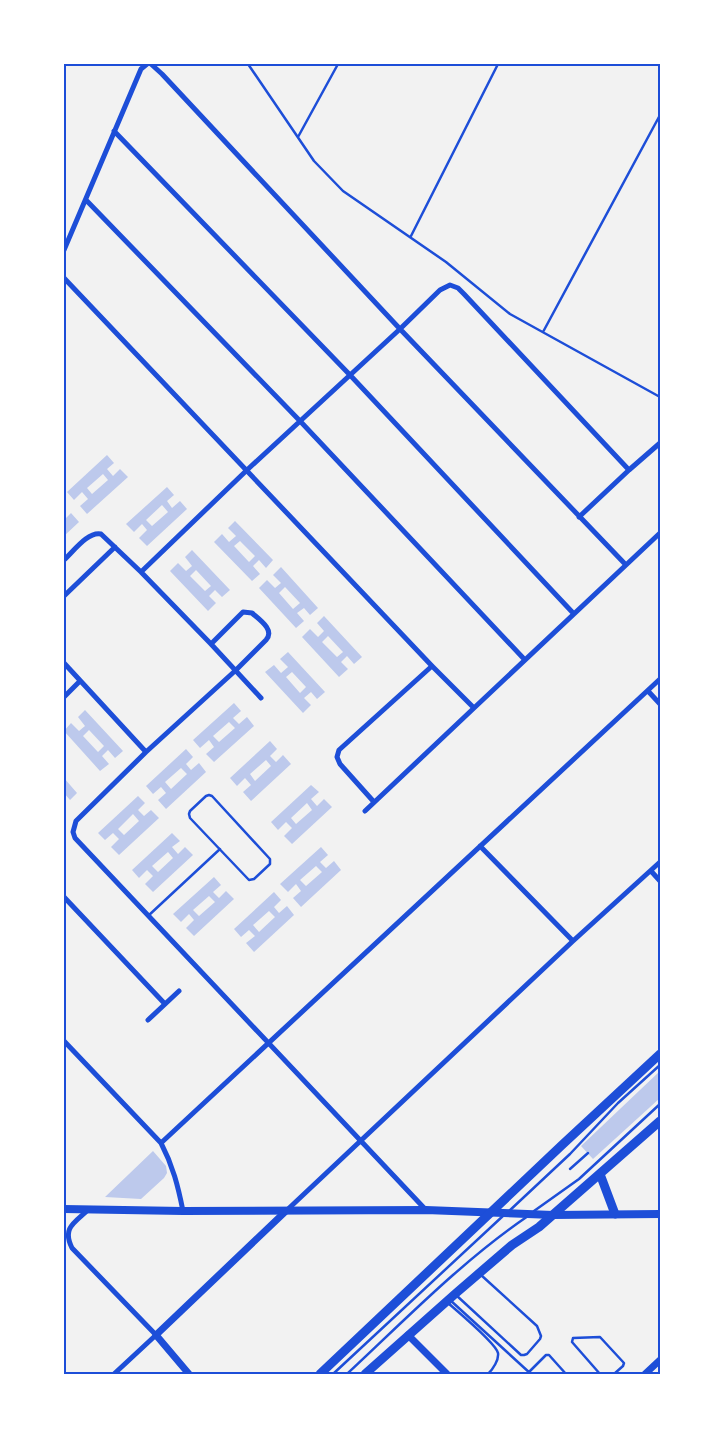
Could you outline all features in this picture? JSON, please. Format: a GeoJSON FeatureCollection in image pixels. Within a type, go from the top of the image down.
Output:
{"type":"FeatureCollection","features":[{"type":"Feature","properties":{"kind":"main road"},"geometry":{"type":"LineString","coordinates":[[320,1374],[660,1054]]}},
{"type":"Feature","properties":{"kind":"main road"},"geometry":{"type":"LineString","coordinates":[[365,1374],[450,1298],[512,1245],[539,1227],[660,1121]]}},
{"type":"Feature","properties":{"kind":"main road"},"geometry":{"type":"LineString","coordinates":[[600,1174],[615,1214]]}},
{"type":"Feature","properties":{"kind":"main road"},"geometry":{"type":"LineString","coordinates":[[64,1209],[183,1211],[426,1210],[530,1215],[660,1214]]}},
{"type":"Feature","properties":{"kind":"street"},"geometry":{"type":"LineString","coordinates":[[64,250],[141,69],[146,64]]}},
{"type":"Feature","properties":{"kind":"street"},"geometry":{"type":"LineString","coordinates":[[151,64],[400,329],[626,565]]}},
{"type":"Feature","properties":{"kind":"street"},"geometry":{"type":"LineString","coordinates":[[114,131],[350,375],[574,614]]}},
{"type":"Feature","properties":{"kind":"street"},"geometry":{"type":"LineString","coordinates":[[86,200],[300,421],[525,660]]}},
{"type":"Feature","properties":{"kind":"street"},"geometry":{"type":"LineString","coordinates":[[64,278],[474,708]]}},
{"type":"Feature","properties":{"kind":"street"},"geometry":{"type":"LineString","coordinates":[[141,572],[440,290],[450,285],[458,288],[464,294],[629,470]]}},
{"type":"Feature","properties":{"kind":"street"},"geometry":{"type":"LineString","coordinates":[[579,517],[660,443]]}},
{"type":"Feature","properties":{"kind":"street"},"geometry":{"type":"LineString","coordinates":[[365,811],[660,533]]}},
{"type":"Feature","properties":{"kind":"street"},"geometry":{"type":"LineString","coordinates":[[64,560],[90,535],[101,534],[141,572],[261,698]]}},
{"type":"Feature","properties":{"kind":"street"},"geometry":{"type":"LineString","coordinates":[[64,596],[115,547]]}},
{"type":"Feature","properties":{"kind":"street"},"geometry":{"type":"LineString","coordinates":[[211,644],[243,612],[248,611],[270,633],[269,637],[236,670],[146,752],[76,821],[73,832],[79,844],[426,1210]]}},
{"type":"Feature","properties":{"kind":"street"},"geometry":{"type":"LineString","coordinates":[[64,663],[146,752]]}},
{"type":"Feature","properties":{"kind":"street"},"geometry":{"type":"LineString","coordinates":[[374,802],[340,764],[339,750],[432,666]]}},
{"type":"Feature","properties":{"kind":"street"},"geometry":{"type":"LineString","coordinates":[[161,1144],[660,679]]}},
{"type":"Feature","properties":{"kind":"street"},"geometry":{"type":"LineString","coordinates":[[64,696],[80,681]]}},
{"type":"Feature","properties":{"kind":"street"},"geometry":{"type":"LineString","coordinates":[[648,691],[660,704]]}},
{"type":"Feature","properties":{"kind":"street"},"geometry":{"type":"LineString","coordinates":[[480,846],[573,941]]}},
{"type":"Feature","properties":{"kind":"street"},"geometry":{"type":"LineString","coordinates":[[114,1374],[573,941],[660,862]]}},
{"type":"Feature","properties":{"kind":"street"},"geometry":{"type":"LineString","coordinates":[[651,871],[660,881]]}},
{"type":"Feature","properties":{"kind":"street"},"geometry":{"type":"LineString","coordinates":[[64,897],[165,1004]]}},
{"type":"Feature","properties":{"kind":"street"},"geometry":{"type":"LineString","coordinates":[[148,1020],[179,991]]}},
{"type":"Feature","properties":{"kind":"street"},"geometry":{"type":"LineString","coordinates":[[64,1041],[161,1144],[175,1174],[183,1211]]}},
{"type":"Feature","properties":{"kind":"street"},"geometry":{"type":"LineString","coordinates":[[88,1209],[70,1227],[67,1234],[72,1248],[156,1334],[189,1374]]}},
{"type":"Feature","properties":{"kind":"street"},"geometry":{"type":"LineString","coordinates":[[408,1335],[447,1374]]}},
{"type":"Feature","properties":{"kind":"street"},"geometry":{"type":"LineString","coordinates":[[645,1374],[660,1360]]}},
{"type":"Feature","properties":{"kind":"lane"},"geometry":{"type":"LineString","coordinates":[[248,64],[314,161],[343,191],[446,262],[510,314],[660,397]]}},
{"type":"Feature","properties":{"kind":"lane"},"geometry":{"type":"LineString","coordinates":[[298,137],[338,64]]}},
{"type":"Feature","properties":{"kind":"lane"},"geometry":{"type":"LineString","coordinates":[[410,236],[498,64]]}},
{"type":"Feature","properties":{"kind":"lane"},"geometry":{"type":"LineString","coordinates":[[543,332],[660,115]]}},
{"type":"Feature","properties":{"kind":"lane"},"geometry":{"type":"LineString","coordinates":[[209,795],[270,859],[270,864],[254,879],[249,880],[220,849],[190,818],[189,814],[209,795]]}},
{"type":"Feature","properties":{"kind":"lane"},"geometry":{"type":"LineString","coordinates":[[148,917],[220,849]]}},
{"type":"Feature","properties":{"kind":"lane"},"geometry":{"type":"LineString","coordinates":[[333,1374],[570,1154],[618,1103],[660,1065]]}},
{"type":"Feature","properties":{"kind":"lane"},"geometry":{"type":"LineString","coordinates":[[347,1374],[461,1268],[503,1232],[530,1215],[579,1179],[660,1104]]}},
{"type":"Feature","properties":{"kind":"lane"},"geometry":{"type":"LineString","coordinates":[[450,1298],[521,1354],[527,1354],[540,1339],[541,1336],[537,1326],[479,1274]]}},
{"type":"Feature","properties":{"kind":"lane"},"geometry":{"type":"LineString","coordinates":[[450,1298],[530,1373],[546,1355],[549,1355],[566,1374]]}},
{"type":"Feature","properties":{"kind":"lane"},"geometry":{"type":"LineString","coordinates":[[450,1298],[498,1352],[497,1360],[488,1374]]}},
{"type":"Feature","properties":{"kind":"lane"},"geometry":{"type":"LineString","coordinates":[[600,1374],[572,1342],[573,1338],[602,1338],[624,1363],[614,1374]]}},
{"type":"Feature","properties":{"kind":"path"},"geometry":{"type":"LineString","coordinates":[[570,1169],[588,1153]]}},
{"type":"Feature","properties":{"kind":"building"},"geometry":{"type":"Polygon","coordinates":[[[107,455],[114,463],[107,469],[113,476],[120,469],[128,477],[87,514],[80,506],[88,499],[82,492],[74,500],[67,492],[107,455]],[[103,474],[87,488],[92,494],[108,480],[103,474]]]}},
{"type":"Feature","properties":{"kind":"building"},"geometry":{"type":"Polygon","coordinates":[[[167,487],[174,495],[167,501],[172,508],[180,501],[187,509],[147,546],[139,538],[147,530],[142,524],[134,532],[126,524],[167,487]],[[162,505],[146,520],[152,526],[168,512],[162,505]]]}},
{"type":"Feature","properties":{"kind":"building"},"geometry":{"type":"Polygon","coordinates":[[[71,513],[79,522],[64,536],[64,520],[71,513]]]}},
{"type":"Feature","properties":{"kind":"building"},"geometry":{"type":"Polygon","coordinates":[[[235,521],[273,560],[266,568],[259,560],[253,566],[260,574],[252,581],[214,542],[222,534],[229,542],[236,536],[228,528],[235,521]],[[240,541],[234,546],[249,562],[255,556],[240,541]]]}},
{"type":"Feature","properties":{"kind":"building"},"geometry":{"type":"Polygon","coordinates":[[[192,550],[230,590],[222,597],[215,590],[209,596],[216,603],[208,611],[170,571],[178,563],[186,571],[192,566],[185,557],[192,550]],[[196,570],[190,576],[205,591],[211,586],[196,570]]]}},
{"type":"Feature","properties":{"kind":"building"},"geometry":{"type":"Polygon","coordinates":[[[281,567],[318,608],[310,615],[304,608],[297,613],[304,621],[296,628],[259,588],[267,580],[275,588],[281,583],[273,575],[281,567]],[[285,587],[279,593],[293,609],[300,603],[285,587]]]}},
{"type":"Feature","properties":{"kind":"building"},"geometry":{"type":"Polygon","coordinates":[[[324,616],[362,657],[354,664],[347,656],[341,662],[348,669],[339,677],[302,637],[310,629],[318,637],[324,631],[317,623],[324,616]],[[328,636],[322,642],[337,657],[343,652],[328,636]]]}},
{"type":"Feature","properties":{"kind":"building"},"geometry":{"type":"Polygon","coordinates":[[[288,652],[325,692],[317,699],[311,692],[304,698],[311,705],[303,713],[265,672],[274,665],[281,673],[288,667],[280,659],[288,652]],[[292,672],[286,677],[300,693],[306,687],[292,672]]]}},
{"type":"Feature","properties":{"kind":"building"},"geometry":{"type":"Polygon","coordinates":[[[234,703],[241,711],[233,718],[239,724],[247,717],[254,726],[214,762],[206,754],[214,747],[209,740],[200,748],[193,740],[234,703]],[[229,722],[213,736],[219,742],[235,728],[229,722]]]}},
{"type":"Feature","properties":{"kind":"building"},"geometry":{"type":"Polygon","coordinates":[[[85,710],[123,751],[115,758],[108,750],[102,756],[109,764],[100,771],[64,731],[71,723],[79,731],[85,726],[78,717],[85,710]],[[89,730],[83,736],[98,752],[104,746],[89,730]]]}},
{"type":"Feature","properties":{"kind":"building"},"geometry":{"type":"Polygon","coordinates":[[[270,741],[277,749],[270,756],[276,762],[283,755],[291,764],[251,801],[243,792],[251,785],[245,778],[237,786],[230,778],[270,741]],[[266,760],[250,774],[255,781],[271,766],[266,760]]]}},
{"type":"Feature","properties":{"kind":"building"},"geometry":{"type":"Polygon","coordinates":[[[186,749],[193,757],[186,764],[191,770],[199,763],[206,772],[166,809],[158,800],[166,793],[161,787],[153,794],[146,786],[186,749]],[[181,768],[165,782],[171,789],[187,774],[181,768]]]}},
{"type":"Feature","properties":{"kind":"building"},"geometry":{"type":"Polygon","coordinates":[[[64,778],[77,793],[70,800],[64,793],[64,778]]]}},
{"type":"Feature","properties":{"kind":"building"},"geometry":{"type":"Polygon","coordinates":[[[311,785],[319,792],[311,799],[317,806],[324,799],[332,807],[292,844],[284,836],[292,828],[286,822],[278,830],[271,822],[311,785]],[[307,803],[291,818],[296,824],[312,810],[307,803]]]}},
{"type":"Feature","properties":{"kind":"building"},"geometry":{"type":"Polygon","coordinates":[[[138,796],[145,803],[138,810],[144,816],[151,810],[159,818],[119,855],[111,847],[119,839],[113,833],[105,840],[98,833],[138,796]],[[133,814],[118,829],[124,835],[139,821],[133,814]]]}},
{"type":"Feature","properties":{"kind":"building"},"geometry":{"type":"Polygon","coordinates":[[[172,833],[180,841],[172,847],[178,854],[185,847],[193,855],[153,892],[145,884],[153,876],[147,870],[139,878],[132,870],[172,833]],[[168,852],[152,866],[158,872],[173,858],[168,852]]]}},
{"type":"Feature","properties":{"kind":"building"},"geometry":{"type":"Polygon","coordinates":[[[321,847],[328,855],[320,862],[326,868],[334,861],[341,870],[301,907],[293,898],[301,891],[296,884],[288,892],[280,884],[321,847]],[[316,866],[300,880],[306,886],[322,872],[316,866]]]}},
{"type":"Feature","properties":{"kind":"building"},"geometry":{"type":"Polygon","coordinates":[[[214,877],[221,885],[213,892],[219,898],[226,891],[234,899],[194,936],[186,928],[194,920],[189,914],[181,922],[173,914],[214,877]],[[209,896],[193,910],[199,916],[215,902],[209,896]]]}},
{"type":"Feature","properties":{"kind":"building"},"geometry":{"type":"Polygon","coordinates":[[[274,892],[281,900],[274,907],[279,913],[287,906],[294,915],[254,952],[246,943],[255,936],[249,930],[241,937],[234,929],[274,892]],[[269,911],[253,925],[259,932],[275,917],[269,911]]]}},
{"type":"Feature","properties":{"kind":"building"},"geometry":{"type":"Polygon","coordinates":[[[660,1071],[660,1098],[593,1159],[581,1146],[660,1071]]]}},
{"type":"Feature","properties":{"kind":"building"},"geometry":{"type":"Polygon","coordinates":[[[153,1151],[166,1166],[167,1173],[164,1178],[141,1199],[105,1197],[153,1151]]]}}]}
